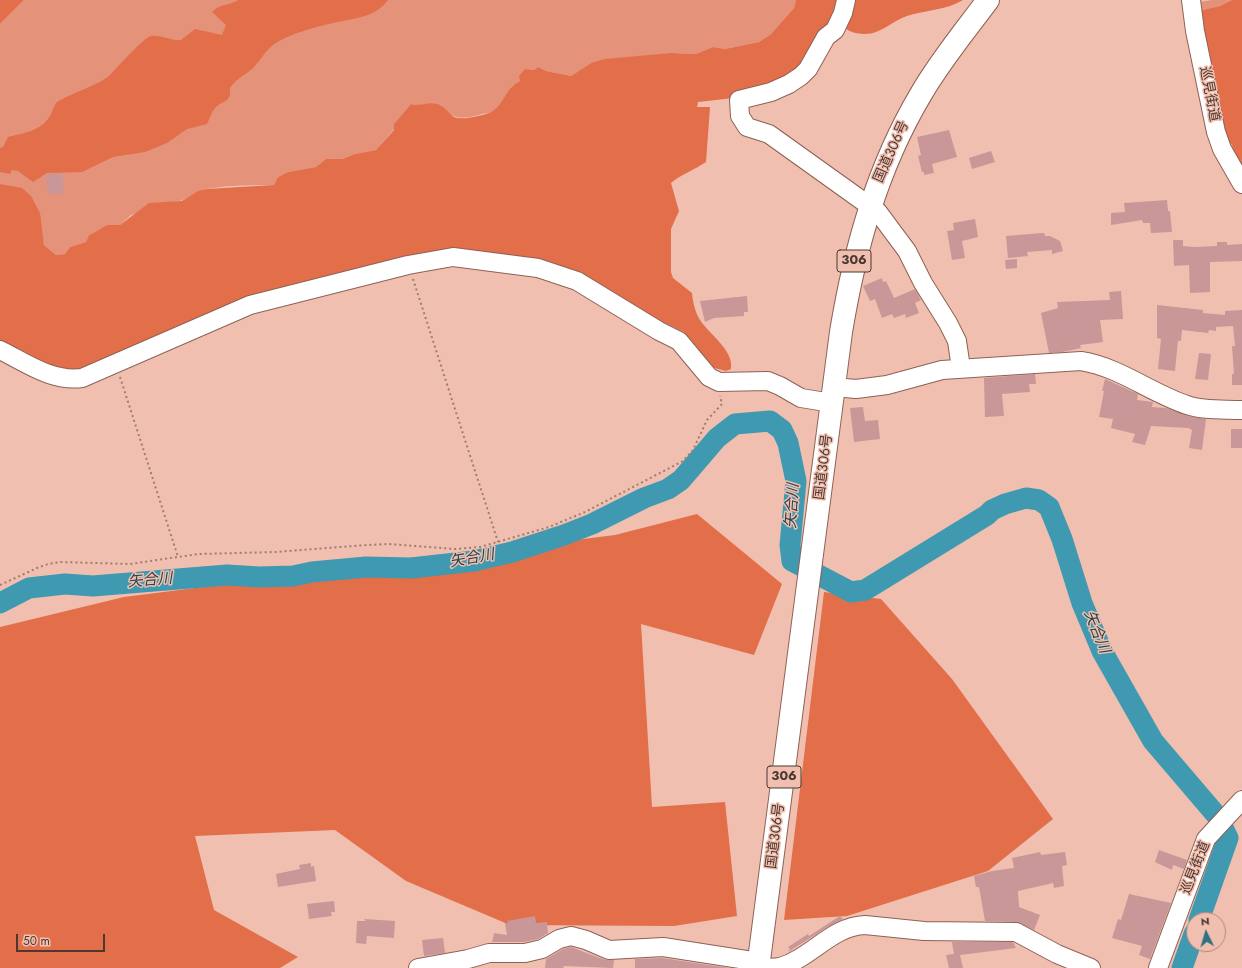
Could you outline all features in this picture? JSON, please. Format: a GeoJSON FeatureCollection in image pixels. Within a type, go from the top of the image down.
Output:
{"type":"FeatureCollection","features":[{"type":"Feature","properties":{"kind":"highway","name":"国道306号"},"geometry":{"type":"LineString","coordinates":[[759,966],[833,395],[853,267],[870,205],[893,147],[921,94],[936,70],[988,0]]}},
{"type":"Feature","properties":{"kind":"street"},"geometry":{"type":"LineString","coordinates":[[846,0],[840,22],[821,45],[808,69],[789,84],[771,92],[739,100],[740,116],[747,127],[769,134],[878,212],[907,252],[922,283],[948,323],[956,341],[962,368]]}},
{"type":"Feature","properties":{"kind":"street","name":"巡見街道"},"geometry":{"type":"LineString","coordinates":[[1191,0],[1195,31],[1216,132],[1222,149],[1242,184]]}},
{"type":"Feature","properties":{"kind":"street"},"geometry":{"type":"LineString","coordinates":[[0,350],[50,375],[66,379],[82,378],[250,305],[408,265],[453,257],[538,268],[577,281],[659,331],[680,341],[709,377],[719,382],[728,383],[768,381],[801,398],[833,395],[856,389],[879,386],[942,370],[1081,361],[1098,364],[1185,404],[1202,408],[1242,410]]}},
{"type":"Feature","properties":{"kind":"street","name":"巡見街道"},"geometry":{"type":"LineString","coordinates":[[1158,968],[1206,839],[1242,800]]}},
{"type":"Feature","properties":{"kind":"street"},"geometry":{"type":"LineString","coordinates":[[418,968],[468,959],[489,953],[525,953],[542,949],[559,939],[571,936],[586,940],[610,950],[663,947],[759,966],[781,966],[841,930],[857,925],[924,932],[1016,932],[1057,954],[1091,968]]}},
{"type":"Feature","properties":{"kind":"path"},"geometry":{"type":"LineString","coordinates":[[408,265],[498,542]]}},
{"type":"Feature","properties":{"kind":"path"},"geometry":{"type":"LineString","coordinates":[[116,363],[178,557]]}},
{"type":"Feature","properties":{"kind":"path"},"geometry":{"type":"LineString","coordinates":[[0,584],[48,564],[71,562],[110,565],[130,564],[178,557],[389,544],[460,549],[480,547],[498,542],[549,527],[585,512],[683,461],[693,450],[707,420],[722,404],[718,389],[709,377]]}},
{"type":"Feature","properties":{"kind":"shaded area"},"geometry":{"type":"Polygon","coordinates":[[[0,0],[24,0],[0,24],[0,0]]]}},
{"type":"Feature","properties":{"kind":"shaded area"},"geometry":{"type":"Polygon","coordinates":[[[24,0],[796,0],[794,8],[771,34],[759,42],[725,49],[713,47],[696,54],[671,53],[591,63],[571,76],[546,71],[538,67],[534,70],[525,69],[520,81],[507,92],[493,112],[464,118],[450,114],[441,105],[421,106],[411,104],[394,124],[394,129],[376,150],[355,154],[342,159],[326,159],[316,167],[288,172],[278,177],[274,185],[231,186],[202,190],[182,200],[131,215],[120,225],[108,225],[89,235],[86,242],[70,247],[65,254],[56,255],[44,245],[39,213],[30,196],[0,184],[0,24],[24,0]]]}},
{"type":"Feature","properties":{"kind":"shaded area"},"geometry":{"type":"Polygon","coordinates":[[[238,0],[388,0],[373,13],[368,15],[326,24],[279,41],[267,50],[253,68],[233,84],[230,88],[229,98],[215,108],[207,124],[187,129],[167,143],[145,152],[113,157],[82,172],[47,173],[33,182],[18,171],[12,170],[10,174],[0,172],[0,148],[3,147],[8,137],[32,131],[42,125],[50,116],[57,102],[105,79],[136,47],[151,36],[181,40],[195,29],[222,35],[226,25],[212,12],[219,7],[238,0]]]}},
{"type":"Feature","properties":{"kind":"shaded area"},"geometry":{"type":"Polygon","coordinates":[[[796,0],[843,0],[809,64],[751,96],[698,102],[697,107],[710,107],[706,162],[671,183],[679,211],[671,229],[671,272],[673,278],[692,293],[694,307],[698,317],[729,355],[731,369],[726,371],[711,367],[695,353],[695,346],[684,332],[661,321],[583,274],[463,253],[259,297],[90,370],[64,373],[0,345],[0,184],[22,188],[31,196],[40,213],[44,245],[56,255],[65,254],[70,247],[86,242],[89,235],[107,225],[120,225],[149,203],[182,201],[198,191],[207,189],[274,185],[278,177],[288,172],[316,167],[326,159],[342,159],[355,154],[376,150],[394,130],[394,124],[411,104],[419,105],[434,103],[442,106],[457,118],[480,116],[490,113],[497,108],[507,92],[520,81],[519,76],[525,69],[534,70],[538,67],[546,71],[571,76],[591,63],[605,59],[671,53],[696,54],[713,47],[725,49],[759,42],[771,34],[794,8],[796,0]]]}},
{"type":"Feature","properties":{"kind":"shaded area"},"geometry":{"type":"Polygon","coordinates":[[[849,0],[963,0],[943,8],[907,16],[878,31],[866,34],[854,33],[845,27],[849,0]]]}},
{"type":"Feature","properties":{"kind":"shaded area"},"geometry":{"type":"Polygon","coordinates":[[[1212,0],[1232,0],[1220,6],[1198,11],[1199,2],[1212,0]]]}},
{"type":"Feature","properties":{"kind":"shaded area"},"geometry":{"type":"Polygon","coordinates":[[[1232,0],[1242,0],[1242,170],[1235,158],[1232,145],[1220,132],[1198,11],[1220,6],[1232,0]]]}},
{"type":"Feature","properties":{"kind":"shaded area"},"geometry":{"type":"Polygon","coordinates":[[[697,514],[782,584],[754,655],[641,624],[652,807],[725,802],[737,916],[674,926],[510,925],[406,881],[335,830],[195,836],[214,910],[298,957],[280,968],[0,968],[0,627],[124,597],[615,535],[697,514]]]}},
{"type":"Feature","properties":{"kind":"shaded area"},"geometry":{"type":"Polygon","coordinates":[[[824,592],[881,599],[952,679],[1053,819],[988,871],[847,916],[784,920],[824,592]]]}},
{"type":"Feature","properties":{"kind":"building"},"geometry":{"type":"Polygon","coordinates":[[[949,130],[957,157],[932,164],[934,173],[924,175],[918,156],[921,155],[917,137],[949,130]]]}},
{"type":"Feature","properties":{"kind":"building"},"geometry":{"type":"Polygon","coordinates":[[[991,151],[995,162],[972,169],[969,158],[991,151]]]}},
{"type":"Feature","properties":{"kind":"building"},"geometry":{"type":"Polygon","coordinates":[[[62,173],[64,193],[48,194],[46,175],[62,173]]]}},
{"type":"Feature","properties":{"kind":"building"},"geometry":{"type":"Polygon","coordinates":[[[1167,200],[1168,211],[1170,211],[1172,232],[1151,233],[1150,223],[1143,223],[1142,220],[1111,225],[1111,213],[1125,212],[1124,203],[1167,200]]]}},
{"type":"Feature","properties":{"kind":"building"},"geometry":{"type":"Polygon","coordinates":[[[975,219],[978,237],[962,241],[965,258],[952,260],[947,231],[954,230],[953,223],[975,219]]]}},
{"type":"Feature","properties":{"kind":"building"},"geometry":{"type":"Polygon","coordinates":[[[1045,234],[1045,236],[1050,236],[1060,241],[1063,251],[1052,254],[1052,250],[1027,252],[1028,256],[1008,258],[1006,236],[1045,234]]]}},
{"type":"Feature","properties":{"kind":"building"},"geometry":{"type":"Polygon","coordinates":[[[1173,240],[1183,240],[1183,246],[1194,247],[1217,246],[1217,242],[1227,242],[1227,245],[1242,244],[1242,261],[1210,262],[1210,292],[1190,293],[1189,265],[1174,266],[1173,240]]]}},
{"type":"Feature","properties":{"kind":"building"},"geometry":{"type":"Polygon","coordinates":[[[1017,259],[1017,268],[1006,269],[1005,260],[1017,259]]]}},
{"type":"Feature","properties":{"kind":"building"},"geometry":{"type":"Polygon","coordinates":[[[882,278],[883,282],[886,281],[894,298],[915,289],[921,300],[915,303],[919,313],[906,318],[905,314],[894,318],[892,314],[882,318],[875,299],[870,301],[863,286],[882,278]]]}},
{"type":"Feature","properties":{"kind":"building"},"geometry":{"type":"Polygon","coordinates":[[[1121,291],[1123,319],[1100,320],[1103,342],[1080,345],[1081,348],[1049,353],[1041,313],[1058,308],[1057,302],[1110,300],[1109,292],[1121,291]]]}},
{"type":"Feature","properties":{"kind":"building"},"geometry":{"type":"Polygon","coordinates":[[[747,296],[748,312],[744,312],[744,316],[714,318],[705,322],[700,301],[747,296]]]}},
{"type":"Feature","properties":{"kind":"building"},"geometry":{"type":"Polygon","coordinates":[[[1157,305],[1203,310],[1203,313],[1225,315],[1225,311],[1242,310],[1242,385],[1232,385],[1232,374],[1234,374],[1232,346],[1235,346],[1233,326],[1216,327],[1216,331],[1209,330],[1208,333],[1182,330],[1181,341],[1178,341],[1175,371],[1158,369],[1161,339],[1157,338],[1157,305]]]}},
{"type":"Feature","properties":{"kind":"building"},"geometry":{"type":"Polygon","coordinates":[[[1199,353],[1211,354],[1208,380],[1195,379],[1199,353]]]}},
{"type":"Feature","properties":{"kind":"building"},"geometry":{"type":"Polygon","coordinates":[[[1035,374],[1036,384],[1029,384],[1030,392],[1002,394],[1004,416],[985,417],[984,378],[1035,374]]]}},
{"type":"Feature","properties":{"kind":"building"},"geometry":{"type":"Polygon","coordinates":[[[1105,379],[1138,394],[1137,400],[1153,402],[1152,407],[1166,408],[1191,417],[1206,419],[1202,450],[1189,448],[1192,430],[1188,428],[1151,426],[1145,445],[1132,442],[1135,434],[1111,428],[1113,419],[1099,417],[1105,379]]]}},
{"type":"Feature","properties":{"kind":"building"},"geometry":{"type":"Polygon","coordinates":[[[863,407],[865,421],[878,420],[880,439],[854,442],[850,408],[863,407]]]}},
{"type":"Feature","properties":{"kind":"building"},"geometry":{"type":"Polygon","coordinates":[[[1231,429],[1242,429],[1242,448],[1231,448],[1231,429]]]}},
{"type":"Feature","properties":{"kind":"building"},"geometry":{"type":"Polygon","coordinates":[[[1159,850],[1187,860],[1184,869],[1173,865],[1172,870],[1155,862],[1159,850]]]}},
{"type":"Feature","properties":{"kind":"building"},"geometry":{"type":"Polygon","coordinates":[[[1040,852],[1041,855],[1065,852],[1067,865],[1062,866],[1064,886],[1054,888],[1053,883],[1018,891],[1019,907],[1040,915],[1034,930],[1016,922],[985,921],[979,887],[976,887],[974,876],[992,871],[1014,868],[1012,858],[1040,852]]]}},
{"type":"Feature","properties":{"kind":"building"},"geometry":{"type":"Polygon","coordinates":[[[311,863],[311,867],[314,866],[316,881],[278,887],[276,874],[300,869],[299,865],[311,863]]]}},
{"type":"Feature","properties":{"kind":"building"},"geometry":{"type":"Polygon","coordinates":[[[1129,894],[1171,903],[1150,959],[1139,955],[1142,946],[1112,938],[1118,919],[1121,920],[1129,894]]]}},
{"type":"Feature","properties":{"kind":"building"},"geometry":{"type":"Polygon","coordinates":[[[334,901],[335,912],[331,912],[332,916],[309,919],[307,904],[334,901]]]}},
{"type":"Feature","properties":{"kind":"building"},"geometry":{"type":"Polygon","coordinates":[[[535,916],[536,923],[547,922],[548,933],[538,939],[524,942],[492,942],[494,933],[507,935],[505,923],[508,923],[507,921],[535,916]]]}},
{"type":"Feature","properties":{"kind":"building"},"geometry":{"type":"Polygon","coordinates":[[[840,916],[843,919],[788,952],[790,949],[788,947],[808,934],[809,936],[840,916]]]}},
{"type":"Feature","properties":{"kind":"building"},"geometry":{"type":"Polygon","coordinates":[[[364,919],[395,921],[394,938],[367,936],[366,944],[356,943],[357,921],[366,921],[364,919]]]}},
{"type":"Feature","properties":{"kind":"building"},"geometry":{"type":"Polygon","coordinates":[[[443,938],[445,953],[424,956],[422,940],[443,938]]]}},
{"type":"Feature","properties":{"kind":"building"},"geometry":{"type":"Polygon","coordinates":[[[952,942],[1013,942],[1016,948],[960,955],[963,968],[949,968],[946,955],[954,954],[952,942]]]}},
{"type":"Feature","properties":{"kind":"building"},"geometry":{"type":"Polygon","coordinates":[[[571,947],[605,960],[614,960],[613,968],[564,966],[563,968],[545,968],[546,959],[563,949],[571,947]]]}},
{"type":"Feature","properties":{"kind":"building"},"geometry":{"type":"Polygon","coordinates":[[[662,958],[729,968],[635,968],[635,959],[662,958]]]}},
{"type":"Feature","properties":{"kind":"waterway","name":"矢合川"},"geometry":{"type":"LineString","coordinates":[[0,603],[29,588],[65,584],[93,586],[227,575],[259,577],[293,576],[312,572],[366,567],[411,568],[474,561],[512,552],[564,535],[592,524],[644,498],[668,489],[681,480],[717,438],[735,424],[770,421],[782,430],[788,443],[796,481],[790,545],[792,561],[851,592],[865,590],[987,515],[992,510],[1005,504],[1026,498],[1039,500],[1049,507],[1062,539],[1082,603],[1102,651],[1153,741],[1217,816],[1228,838],[1202,912]]}},
{"type":"Feature","properties":{"kind":"waterway","name":"矢合川"},"geometry":{"type":"LineString","coordinates":[[1182,968],[1188,952]]}}]}
